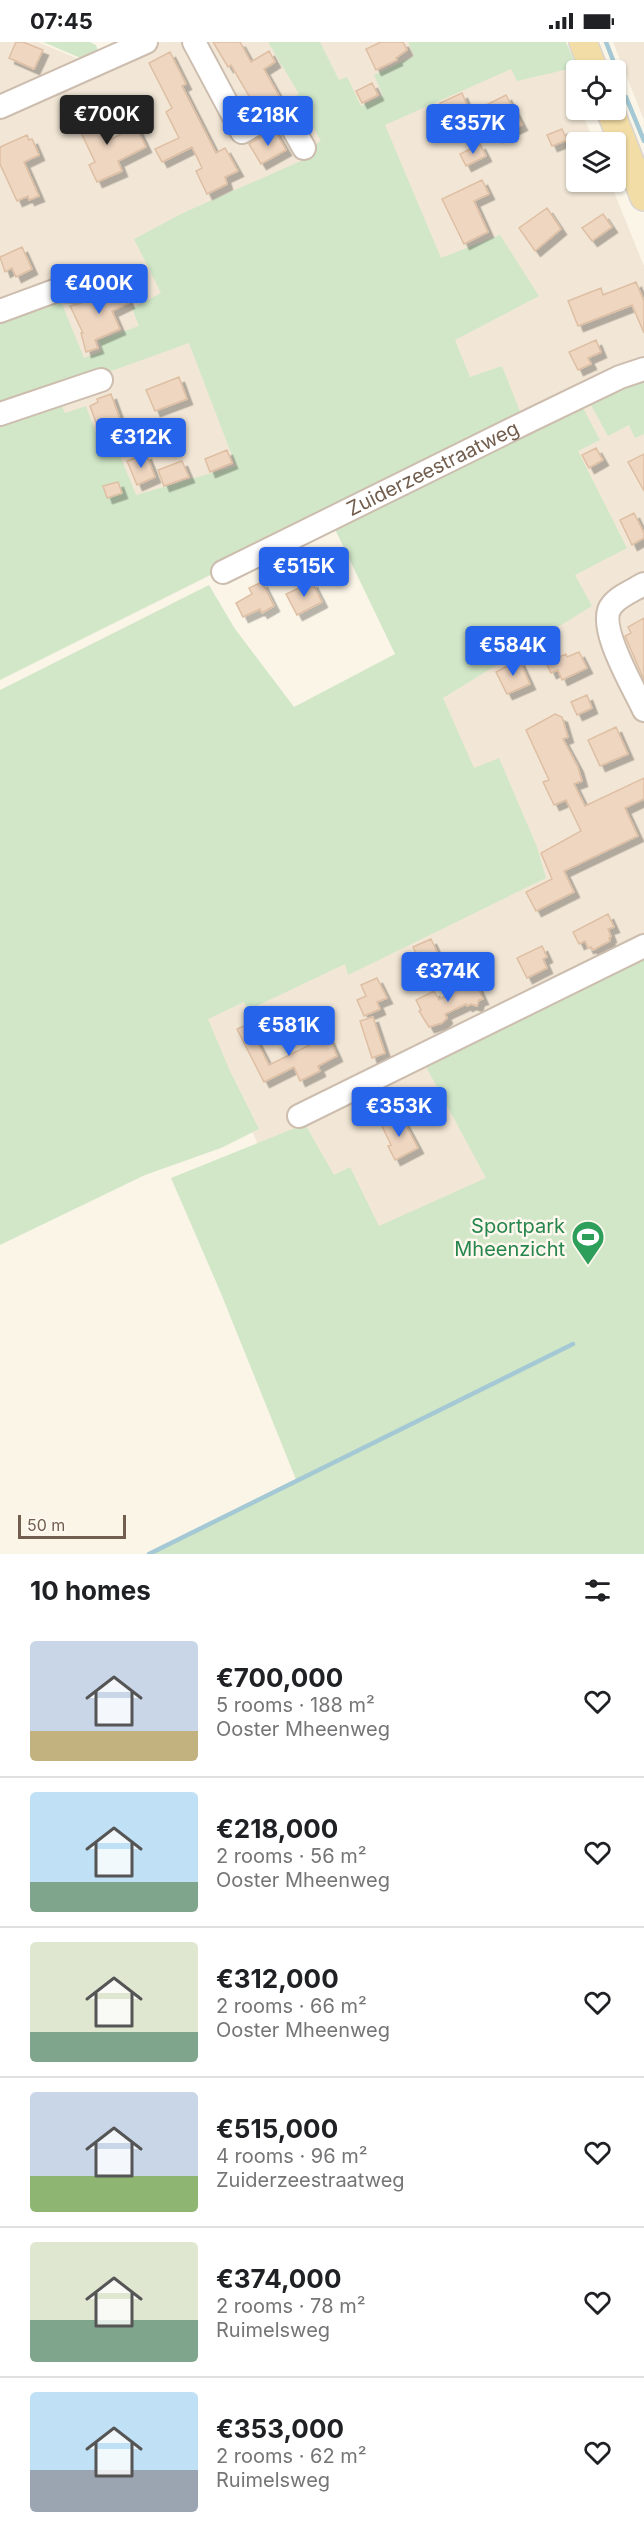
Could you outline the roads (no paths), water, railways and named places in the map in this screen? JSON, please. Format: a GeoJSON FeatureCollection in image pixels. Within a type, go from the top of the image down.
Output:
{"type":"FeatureCollection","features":[{"type":"Feature","properties":{"kind":"main road"},"geometry":{"type":"LineString","coordinates":[[583,42],[590,60]]}},
{"type":"Feature","properties":{"kind":"main road"},"geometry":{"type":"LineString","coordinates":[[613,120],[644,197]]}},
{"type":"Feature","properties":{"kind":"street"},"geometry":{"type":"LineString","coordinates":[[0,107],[105,50],[146,42]]}},
{"type":"Feature","properties":{"kind":"street"},"geometry":{"type":"LineString","coordinates":[[194,42],[242,132],[282,109],[304,148]]}},
{"type":"Feature","properties":{"kind":"street"},"geometry":{"type":"LineString","coordinates":[[0,311],[57,290],[76,291]]}},
{"type":"Feature","properties":{"kind":"street","name":"Zuiderzeestraatweg"},"geometry":{"type":"LineString","coordinates":[[223,572],[620,377],[644,369]]}},
{"type":"Feature","properties":{"kind":"street"},"geometry":{"type":"LineString","coordinates":[[0,414],[101,380]]}},
{"type":"Feature","properties":{"kind":"street"},"geometry":{"type":"LineString","coordinates":[[644,584],[612,603],[607,614],[608,631],[644,710]]}},
{"type":"Feature","properties":{"kind":"street"},"geometry":{"type":"LineString","coordinates":[[298,1116],[644,946]]}},
{"type":"Feature","properties":{"kind":"waterway"},"geometry":{"type":"LineString","coordinates":[[606,42],[613,60]]}},
{"type":"Feature","properties":{"kind":"waterway"},"geometry":{"type":"LineString","coordinates":[[626,97],[644,141]]}},
{"type":"Feature","properties":{"kind":"waterway"},"geometry":{"type":"LineString","coordinates":[[149,1554],[573,1344]]}},
{"type":"Feature","properties":{"kind":"place","name":"Sportpark Mheenzicht"},"geometry":{"type":"Point","coordinates":[588,1266]}}]}
